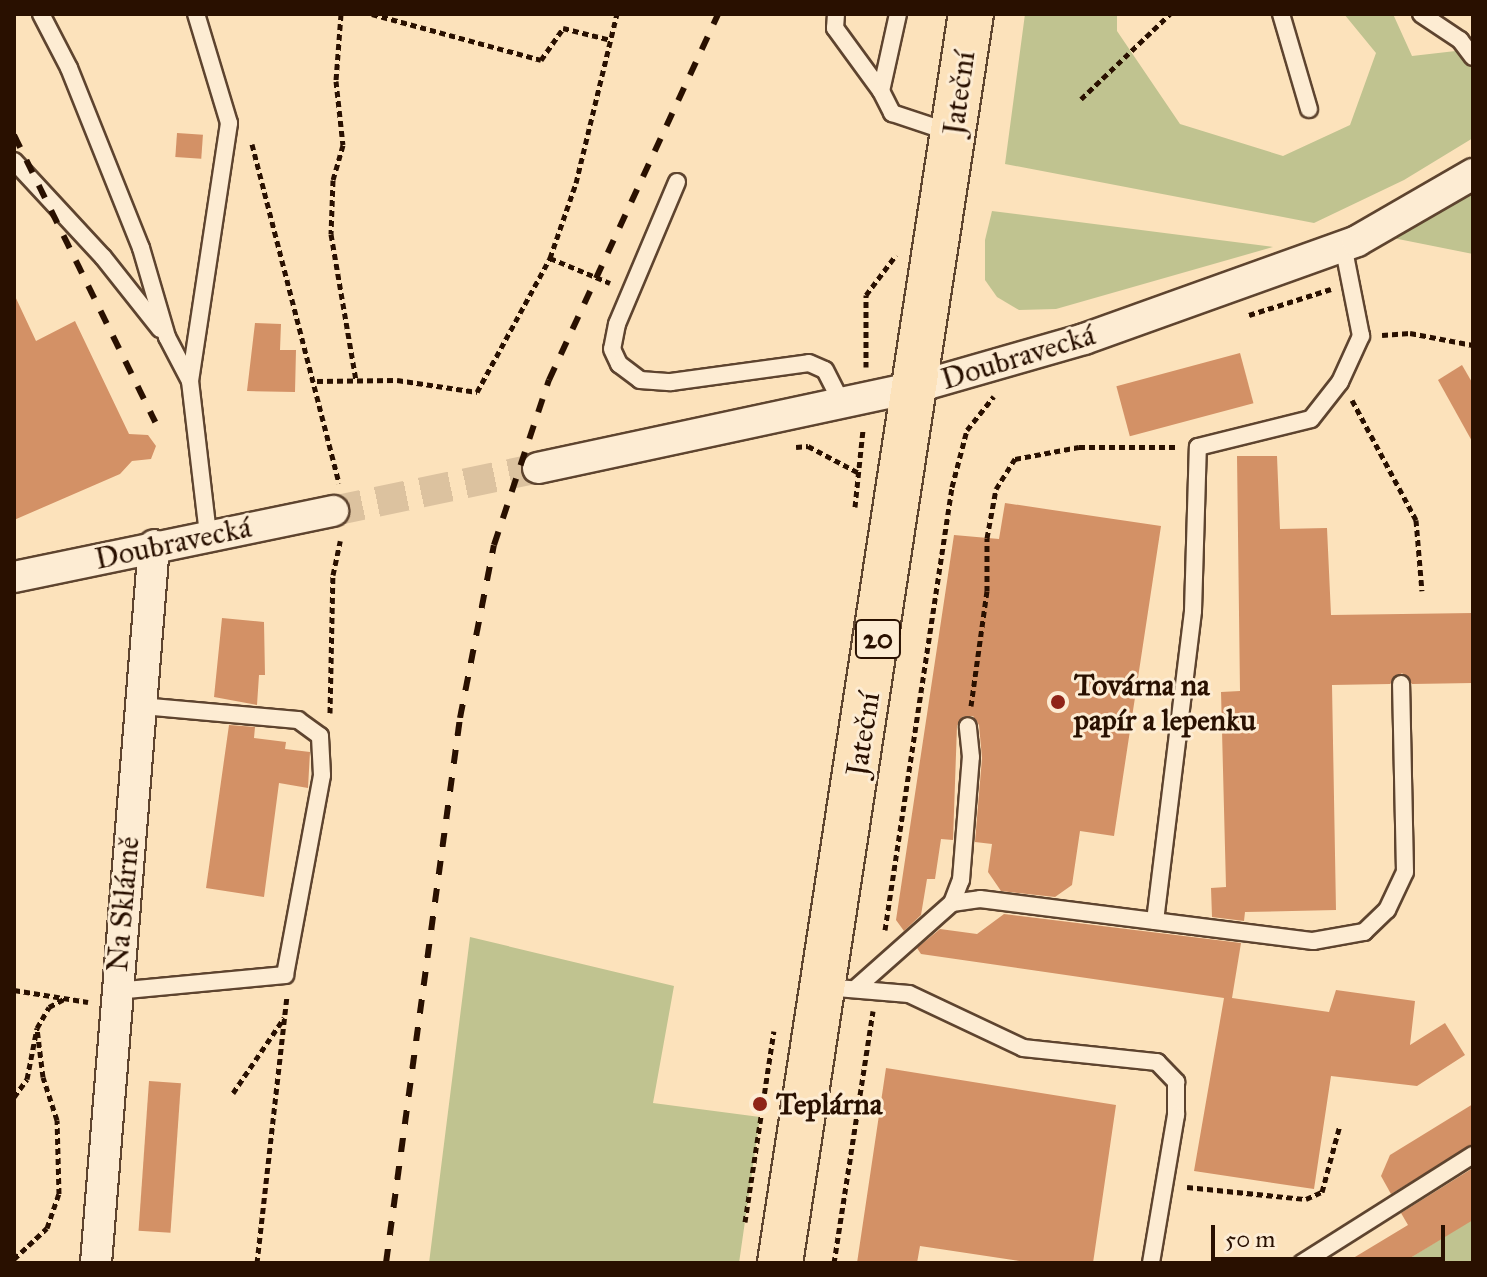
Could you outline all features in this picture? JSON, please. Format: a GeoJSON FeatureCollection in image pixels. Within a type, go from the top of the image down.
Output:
{"type":"FeatureCollection","features":[{"type":"Feature","properties":{"kind":"main road","name":"Jateční"},"geometry":{"type":"LineString","coordinates":[[780,1263],[839,988],[899,505],[971,14]]}},
{"type":"Feature","properties":{"kind":"street","name":"Doubravecká"},"geometry":{"type":"LineString","coordinates":[[538,468],[917,387],[1084,339],[1343,245],[1473,174]]}},
{"type":"Feature","properties":{"kind":"street","name":"Doubravecká"},"geometry":{"type":"LineString","coordinates":[[14,577],[154,545],[337,511]]}},
{"type":"Feature","properties":{"kind":"street","name":"Na Sklárně"},"geometry":{"type":"LineString","coordinates":[[96,1263],[154,545]]}},
{"type":"Feature","properties":{"kind":"lane"},"geometry":{"type":"LineString","coordinates":[[41,14],[69,68],[141,248],[167,337]]}},
{"type":"Feature","properties":{"kind":"lane"},"geometry":{"type":"LineString","coordinates":[[196,14],[229,123],[190,381],[208,535]]}},
{"type":"Feature","properties":{"kind":"lane"},"geometry":{"type":"LineString","coordinates":[[836,14],[835,28],[881,91],[892,113],[953,133]]}},
{"type":"Feature","properties":{"kind":"lane"},"geometry":{"type":"LineString","coordinates":[[881,91],[898,14]]}},
{"type":"Feature","properties":{"kind":"lane"},"geometry":{"type":"LineString","coordinates":[[1281,14],[1309,109]]}},
{"type":"Feature","properties":{"kind":"lane"},"geometry":{"type":"LineString","coordinates":[[1421,14],[1460,40],[1473,57]]}},
{"type":"Feature","properties":{"kind":"lane"},"geometry":{"type":"LineString","coordinates":[[14,161],[103,257],[167,337],[190,381]]}},
{"type":"Feature","properties":{"kind":"lane"},"geometry":{"type":"LineString","coordinates":[[677,182],[630,291],[612,349],[619,364],[640,380],[671,382],[809,363],[825,370],[842,404]]}},
{"type":"Feature","properties":{"kind":"lane"},"geometry":{"type":"LineString","coordinates":[[1155,921],[1193,611],[1198,447],[1311,419],[1340,382],[1361,336],[1353,283],[1343,245]]}},
{"type":"Feature","properties":{"kind":"lane"},"geometry":{"type":"LineString","coordinates":[[952,903],[980,899],[1313,941],[1364,932],[1387,910],[1405,872],[1401,684]]}},
{"type":"Feature","properties":{"kind":"lane"},"geometry":{"type":"LineString","coordinates":[[115,998],[285,975],[322,775],[320,736],[298,720],[140,706]]}},
{"type":"Feature","properties":{"kind":"lane"},"geometry":{"type":"LineString","coordinates":[[839,988],[879,972],[952,903],[961,880],[968,726]]}},
{"type":"Feature","properties":{"kind":"lane"},"geometry":{"type":"LineString","coordinates":[[839,988],[909,994],[1023,1048],[1157,1062],[1176,1082],[1166,1184],[1151,1263]]}},
{"type":"Feature","properties":{"kind":"lane"},"geometry":{"type":"LineString","coordinates":[[1302,1263],[1473,1155]]}},
{"type":"Feature","properties":{"kind":"path"},"geometry":{"type":"LineString","coordinates":[[341,14],[336,81],[343,145],[333,180],[331,234],[356,380]]}},
{"type":"Feature","properties":{"kind":"path"},"geometry":{"type":"LineString","coordinates":[[372,14],[541,60],[563,28],[611,40]]}},
{"type":"Feature","properties":{"kind":"path"},"geometry":{"type":"LineString","coordinates":[[317,381],[397,380],[477,392],[550,258],[576,183],[617,14]]}},
{"type":"Feature","properties":{"kind":"path"},"geometry":{"type":"LineString","coordinates":[[1081,99],[1170,14]]}},
{"type":"Feature","properties":{"kind":"path"},"geometry":{"type":"LineString","coordinates":[[229,123],[247,126],[317,381],[337,511],[329,718],[320,736]]}},
{"type":"Feature","properties":{"kind":"path"},"geometry":{"type":"LineString","coordinates":[[550,258],[630,291]]}},
{"type":"Feature","properties":{"kind":"path"},"geometry":{"type":"LineString","coordinates":[[1233,320],[1353,283]]}},
{"type":"Feature","properties":{"kind":"path"},"geometry":{"type":"LineString","coordinates":[[1361,336],[1410,333],[1473,345]]}},
{"type":"Feature","properties":{"kind":"path"},"geometry":{"type":"LineString","coordinates":[[1340,382],[1416,520],[1422,591]]}},
{"type":"Feature","properties":{"kind":"path"},"geometry":{"type":"LineString","coordinates":[[879,972],[948,513],[967,430],[1001,387]]}},
{"type":"Feature","properties":{"kind":"path"},"geometry":{"type":"LineString","coordinates":[[793,447],[808,446],[843,460],[858,472],[870,501],[948,513]]}},
{"type":"Feature","properties":{"kind":"path"},"geometry":{"type":"LineString","coordinates":[[968,726],[987,591],[987,538],[996,489],[1015,459],[1079,447],[1198,447]]}},
{"type":"Feature","properties":{"kind":"path"},"geometry":{"type":"LineString","coordinates":[[257,1263],[286,1015],[285,975]]}},
{"type":"Feature","properties":{"kind":"path"},"geometry":{"type":"LineString","coordinates":[[14,990],[64,999],[115,998]]}},
{"type":"Feature","properties":{"kind":"path"},"geometry":{"type":"LineString","coordinates":[[834,1263],[876,992]]}},
{"type":"Feature","properties":{"kind":"path"},"geometry":{"type":"LineString","coordinates":[[14,1097],[27,1079],[37,1028],[49,1007],[64,999]]}},
{"type":"Feature","properties":{"kind":"path"},"geometry":{"type":"LineString","coordinates":[[233,1093],[286,1015]]}},
{"type":"Feature","properties":{"kind":"path"},"geometry":{"type":"LineString","coordinates":[[14,1259],[47,1228],[59,1194],[57,1120],[43,1077],[37,1028]]}},
{"type":"Feature","properties":{"kind":"path"},"geometry":{"type":"LineString","coordinates":[[1166,1184],[1306,1199],[1322,1192],[1340,1125]]}},
{"type":"Feature","properties":{"kind":"green space"},"geometry":{"type":"Polygon","coordinates":[[[1025,14],[1117,14],[1117,31],[1180,124],[1283,156],[1350,125],[1376,53],[1344,14],[1393,14],[1412,56],[1473,49],[1473,138],[1404,180],[1314,223],[1005,164],[1025,14]]]}},
{"type":"Feature","properties":{"kind":"green space"},"geometry":{"type":"Polygon","coordinates":[[[1473,188],[1473,254],[1388,237],[1473,188]]]}},
{"type":"Feature","properties":{"kind":"green space"},"geometry":{"type":"Polygon","coordinates":[[[992,211],[1273,247],[1056,309],[1019,310],[997,297],[985,280],[985,240],[992,211]]]}},
{"type":"Feature","properties":{"kind":"green space"},"geometry":{"type":"Polygon","coordinates":[[[470,937],[674,986],[653,1103],[760,1117],[739,1263],[429,1263],[470,937]]]}},
{"type":"Feature","properties":{"kind":"green space"},"geometry":{"type":"Polygon","coordinates":[[[1473,1219],[1473,1263],[1402,1263],[1431,1245],[1473,1219]]]}},
{"type":"Feature","properties":{"kind":"building"},"geometry":{"type":"Polygon","coordinates":[[[177,133],[203,135],[201,159],[175,157],[177,133]]]}},
{"type":"Feature","properties":{"kind":"building"},"geometry":{"type":"Polygon","coordinates":[[[14,294],[36,341],[75,321],[129,434],[148,435],[156,446],[151,459],[132,461],[120,474],[14,520],[14,294]]]}},
{"type":"Feature","properties":{"kind":"building"},"geometry":{"type":"Polygon","coordinates":[[[255,323],[281,324],[280,350],[296,350],[295,392],[247,391],[255,323]]]}},
{"type":"Feature","properties":{"kind":"building"},"geometry":{"type":"Polygon","coordinates":[[[1240,353],[1253,403],[1130,436],[1116,386],[1240,353]]]}},
{"type":"Feature","properties":{"kind":"building"},"geometry":{"type":"Polygon","coordinates":[[[1462,365],[1473,384],[1473,443],[1438,380],[1462,365]]]}},
{"type":"Feature","properties":{"kind":"building"},"geometry":{"type":"Polygon","coordinates":[[[1237,456],[1277,456],[1280,529],[1327,528],[1331,615],[1473,613],[1473,683],[1412,684],[1402,673],[1390,684],[1332,685],[1336,910],[1245,912],[1244,921],[1212,917],[1211,888],[1226,887],[1221,692],[1240,691],[1237,456]]]}},
{"type":"Feature","properties":{"kind":"building","name":"Továrna na papír a lepenku"},"geometry":{"type":"Polygon","coordinates":[[[1005,503],[1161,526],[1114,836],[1080,831],[1072,885],[1055,897],[1001,891],[988,872],[992,844],[975,842],[982,758],[979,725],[973,716],[962,717],[957,726],[953,840],[941,839],[935,879],[927,879],[921,915],[904,931],[896,920],[954,535],[999,539],[1005,503]]]}},
{"type":"Feature","properties":{"kind":"building"},"geometry":{"type":"Polygon","coordinates":[[[222,618],[264,622],[265,675],[259,675],[257,705],[214,697],[222,618]]]}},
{"type":"Feature","properties":{"kind":"building"},"geometry":{"type":"Polygon","coordinates":[[[229,725],[255,727],[254,738],[286,742],[285,749],[310,752],[308,788],[279,783],[264,897],[206,888],[229,725]]]}},
{"type":"Feature","properties":{"kind":"building"},"geometry":{"type":"Polygon","coordinates":[[[1004,914],[1241,943],[1232,998],[1329,1012],[1336,990],[1415,1001],[1410,1045],[1445,1023],[1465,1055],[1417,1086],[1331,1076],[1314,1189],[1194,1171],[1224,998],[921,954],[917,948],[940,929],[977,934],[1004,914]]]}},
{"type":"Feature","properties":{"kind":"building"},"geometry":{"type":"Polygon","coordinates":[[[886,1068],[1116,1105],[1093,1263],[1033,1263],[920,1246],[917,1263],[857,1263],[886,1068]]]}},
{"type":"Feature","properties":{"kind":"building"},"geometry":{"type":"Polygon","coordinates":[[[149,1081],[181,1083],[170,1233],[139,1231],[149,1081]]]}},
{"type":"Feature","properties":{"kind":"building"},"geometry":{"type":"Polygon","coordinates":[[[1473,1104],[1473,1144],[1391,1194],[1381,1176],[1390,1155],[1473,1104]]]}},
{"type":"Feature","properties":{"kind":"building"},"geometry":{"type":"Polygon","coordinates":[[[1473,1168],[1473,1220],[1402,1263],[1345,1263],[1408,1225],[1401,1213],[1473,1168]]]}},
{"type":"Feature","properties":{"kind":"tunnel"},"geometry":{"type":"LineString","coordinates":[[333,511],[538,468]]}},
{"type":"Feature","properties":{"kind":"railway"},"geometry":{"type":"LineString","coordinates":[[386,1263],[460,718],[494,545],[549,380],[718,14]]}},
{"type":"Feature","properties":{"kind":"railway"},"geometry":{"type":"LineString","coordinates":[[14,135],[155,422]]}},
{"type":"Feature","properties":{"kind":"place","name":"Továrna na papír a lepenku"},"geometry":{"type":"Point","coordinates":[1058,702]}},
{"type":"Feature","properties":{"kind":"place","name":"Teplárna"},"geometry":{"type":"Point","coordinates":[760,1104]}}]}
